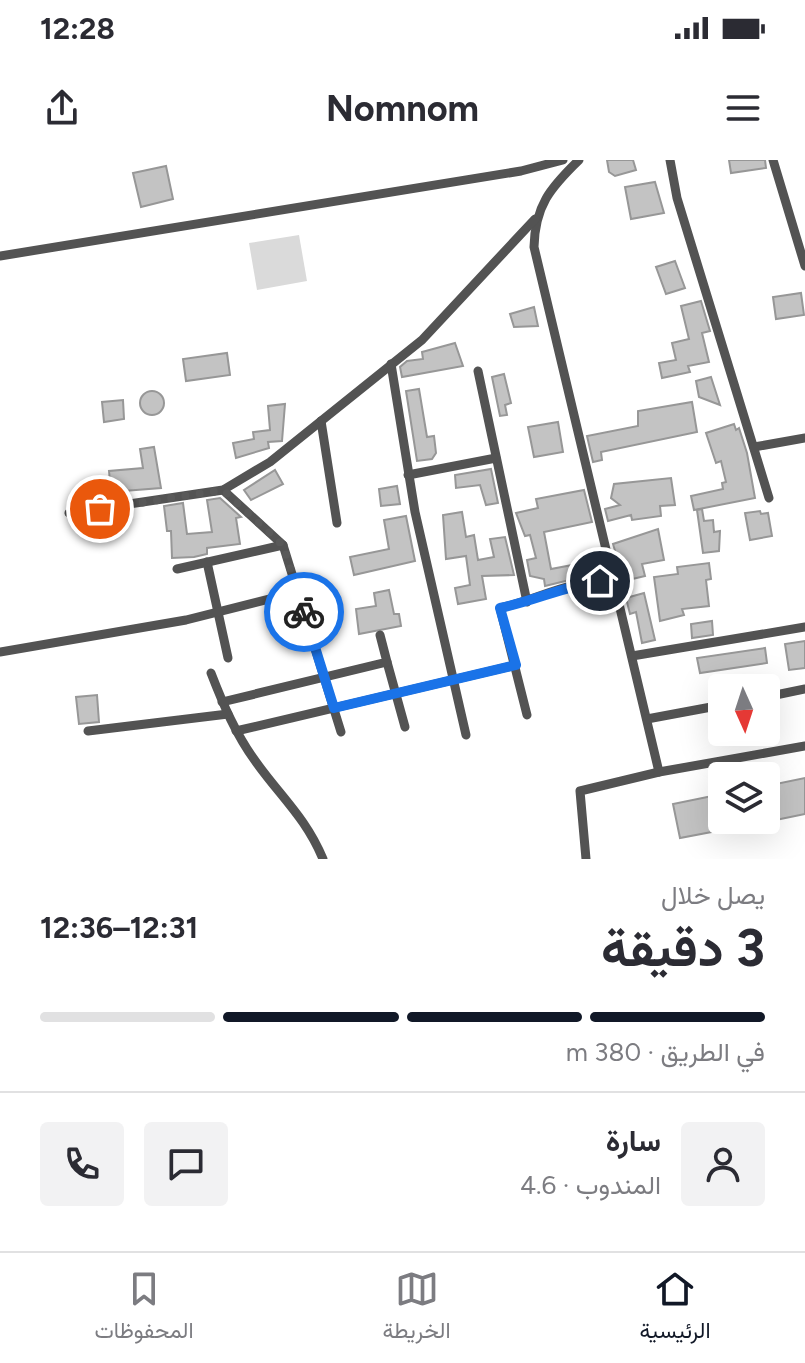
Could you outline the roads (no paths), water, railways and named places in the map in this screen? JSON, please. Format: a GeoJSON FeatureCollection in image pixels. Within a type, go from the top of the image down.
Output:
{"type":"FeatureCollection","features":[{"type":"Feature","properties":{"kind":"street"},"geometry":{"type":"LineString","coordinates":[[0,256],[521,171],[563,160]]}},
{"type":"Feature","properties":{"kind":"street"},"geometry":{"type":"LineString","coordinates":[[69,513],[223,490],[270,462],[422,340],[535,219],[553,184],[579,160]]}},
{"type":"Feature","properties":{"kind":"street"},"geometry":{"type":"LineString","coordinates":[[670,160],[677,198],[769,498]]}},
{"type":"Feature","properties":{"kind":"street"},"geometry":{"type":"LineString","coordinates":[[773,160],[805,266]]}},
{"type":"Feature","properties":{"kind":"street"},"geometry":{"type":"LineString","coordinates":[[535,219],[534,247],[659,772]]}},
{"type":"Feature","properties":{"kind":"street"},"geometry":{"type":"LineString","coordinates":[[391,364],[408,475],[437,620],[466,735]]}},
{"type":"Feature","properties":{"kind":"street"},"geometry":{"type":"LineString","coordinates":[[478,371],[527,602]]}},
{"type":"Feature","properties":{"kind":"street"},"geometry":{"type":"LineString","coordinates":[[321,421],[337,523]]}},
{"type":"Feature","properties":{"kind":"street"},"geometry":{"type":"LineString","coordinates":[[754,447],[805,438]]}},
{"type":"Feature","properties":{"kind":"street"},"geometry":{"type":"LineString","coordinates":[[408,475],[496,458]]}},
{"type":"Feature","properties":{"kind":"street"},"geometry":{"type":"LineString","coordinates":[[223,490],[283,545],[341,732]]}},
{"type":"Feature","properties":{"kind":"street"},"geometry":{"type":"LineString","coordinates":[[177,569],[283,545]]}},
{"type":"Feature","properties":{"kind":"street"},"geometry":{"type":"LineString","coordinates":[[207,562],[228,658]]}},
{"type":"Feature","properties":{"kind":"street"},"geometry":{"type":"LineString","coordinates":[[527,715],[500,608],[527,602],[557,589],[600,581],[613,583]]}},
{"type":"Feature","properties":{"kind":"street"},"geometry":{"type":"LineString","coordinates":[[0,652],[218,612],[297,592]]}},
{"type":"Feature","properties":{"kind":"street"},"geometry":{"type":"LineString","coordinates":[[632,656],[805,627]]}},
{"type":"Feature","properties":{"kind":"street"},"geometry":{"type":"LineString","coordinates":[[380,635],[405,727]]}},
{"type":"Feature","properties":{"kind":"street"},"geometry":{"type":"LineString","coordinates":[[222,702],[387,662]]}},
{"type":"Feature","properties":{"kind":"street"},"geometry":{"type":"LineString","coordinates":[[236,731],[516,665]]}},
{"type":"Feature","properties":{"kind":"street"},"geometry":{"type":"LineString","coordinates":[[211,673],[236,731],[256,762],[305,820],[323,859]]}},
{"type":"Feature","properties":{"kind":"street"},"geometry":{"type":"LineString","coordinates":[[780,694],[805,689]]}},
{"type":"Feature","properties":{"kind":"street"},"geometry":{"type":"LineString","coordinates":[[647,719],[708,708]]}},
{"type":"Feature","properties":{"kind":"street"},"geometry":{"type":"LineString","coordinates":[[88,731],[228,714]]}},
{"type":"Feature","properties":{"kind":"street"},"geometry":{"type":"LineString","coordinates":[[586,859],[580,791],[659,772],[805,746]]}}]}
